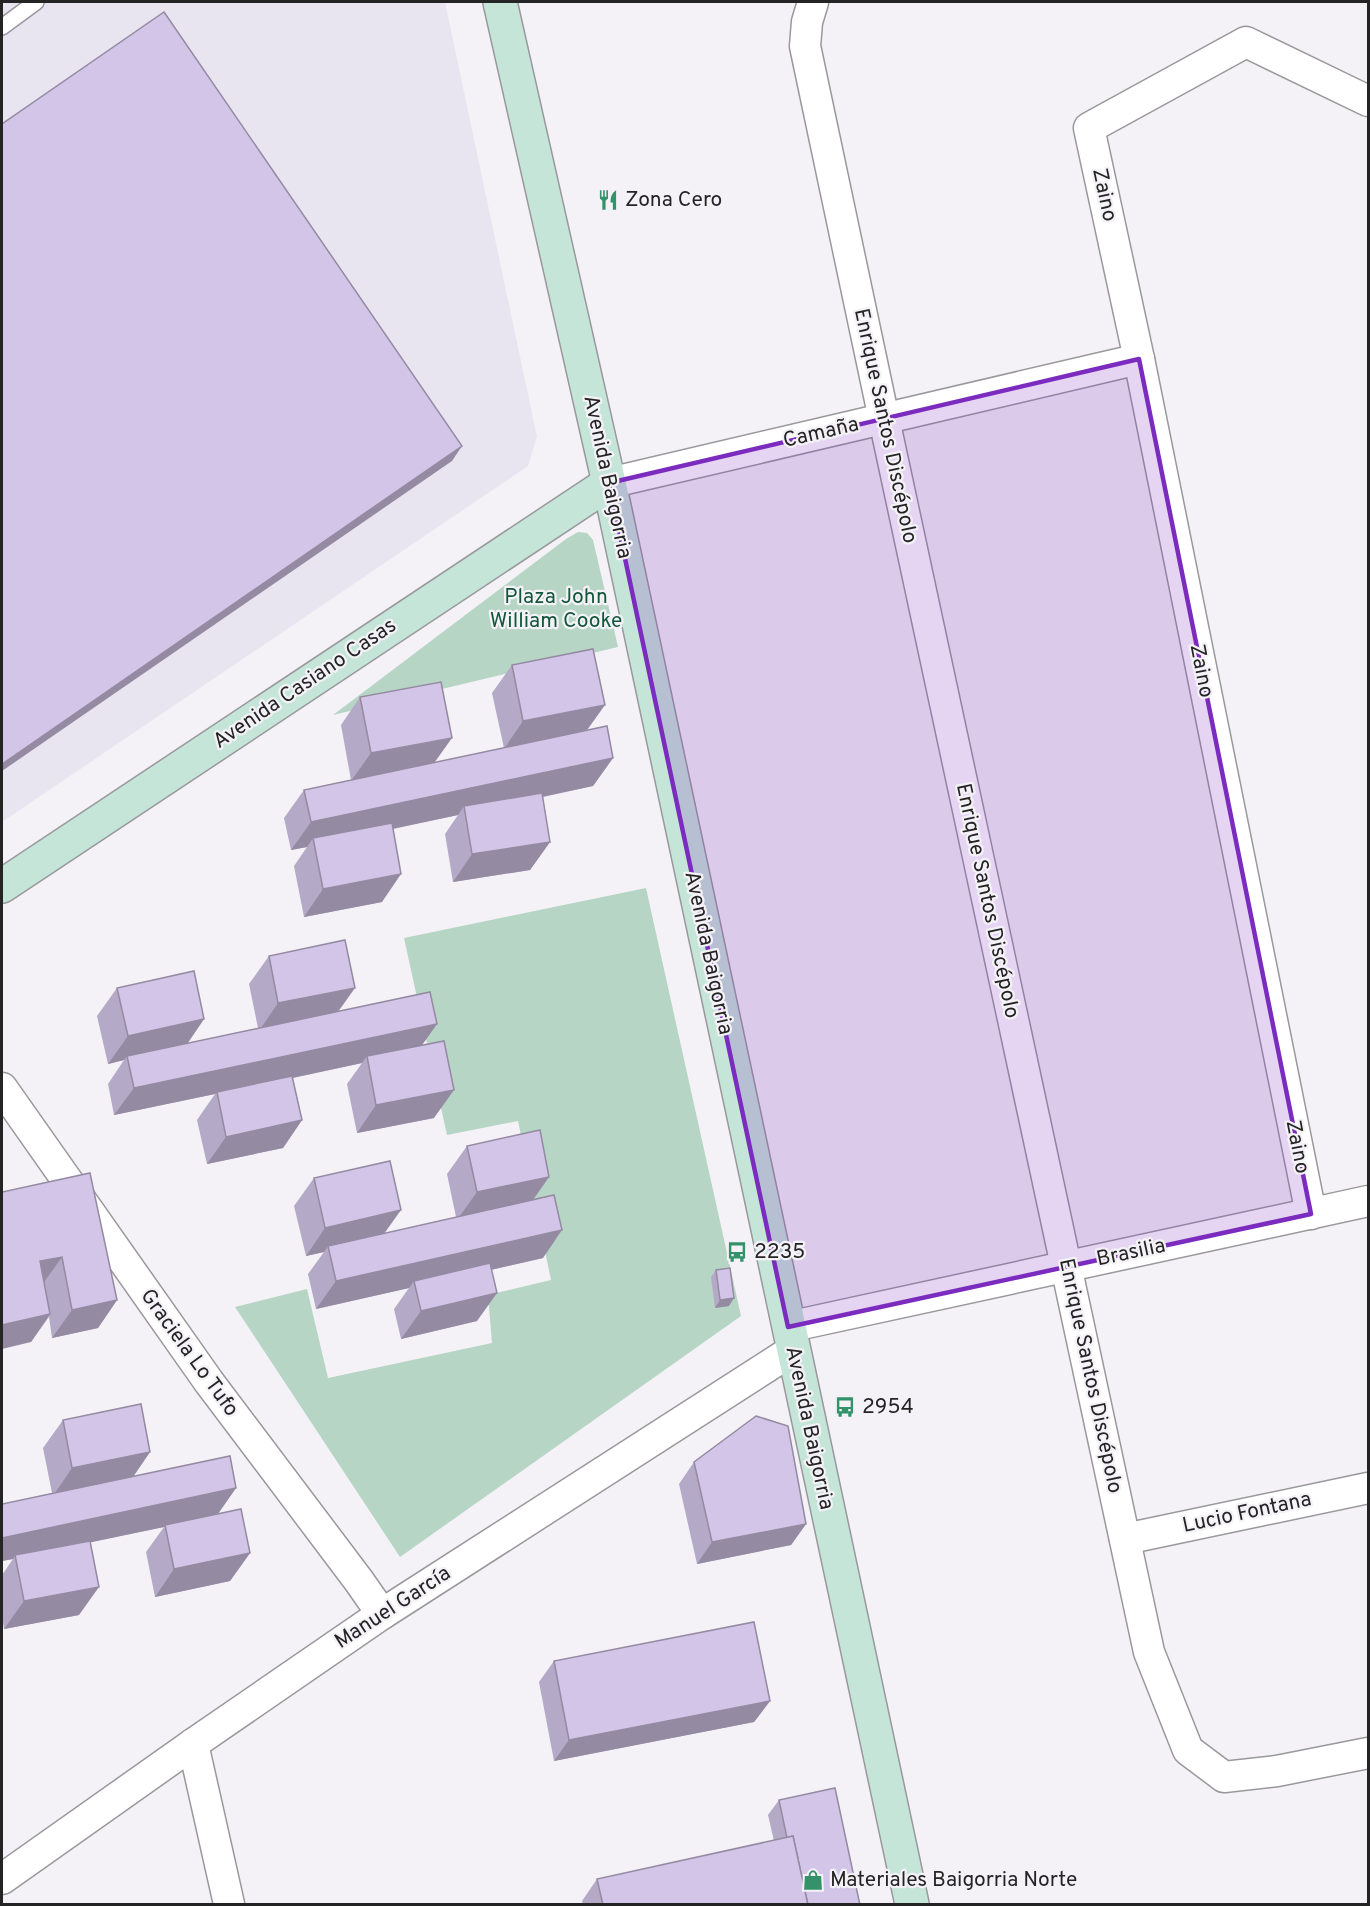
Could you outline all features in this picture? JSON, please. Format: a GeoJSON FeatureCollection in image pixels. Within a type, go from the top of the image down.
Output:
{"type":"FeatureCollection","features":[{"type":"Feature","properties":{"kind":"main road","name":"Avenida Baigorria"},"geometry":{"type":"LineString","coordinates":[[500,2],[609,483],[912,1905]]}},
{"type":"Feature","properties":{"kind":"main road","name":"Avenida Casiano Casas"},"geometry":{"type":"LineString","coordinates":[[2,886],[609,483]]}},
{"type":"Feature","properties":{"kind":"street","name":"Enrique Santos Discépolo"},"geometry":{"type":"LineString","coordinates":[[813,2],[807,22],[805,46],[1149,1652],[1188,1750],[1224,1777],[1277,1772],[1368,1753]]}},
{"type":"Feature","properties":{"kind":"street","name":"Zaino"},"geometry":{"type":"LineString","coordinates":[[1311,1214],[1139,359],[1089,128],[1246,42],[1368,100]]}},
{"type":"Feature","properties":{"kind":"street","name":"Camaña"},"geometry":{"type":"LineString","coordinates":[[609,483],[1139,359]]}},
{"type":"Feature","properties":{"kind":"street","name":"Graciela Lo Tufo"},"geometry":{"type":"LineString","coordinates":[[2,1088],[209,1382],[382,1614]]}},
{"type":"Feature","properties":{"kind":"street","name":"Brasilia"},"geometry":{"type":"LineString","coordinates":[[790,1338],[1066,1267],[1368,1201]]}},
{"type":"Feature","properties":{"kind":"street","name":"Manuel García"},"geometry":{"type":"LineString","coordinates":[[2,1879],[382,1614],[790,1338]]}},
{"type":"Feature","properties":{"kind":"street","name":"Lucio Fontana"},"geometry":{"type":"LineString","coordinates":[[1125,1539],[1368,1488]]}},
{"type":"Feature","properties":{"kind":"street"},"geometry":{"type":"LineString","coordinates":[[193,1744],[229,1905]]}},
{"type":"Feature","properties":{"kind":"lane"},"geometry":{"type":"LineString","coordinates":[[2,27],[36,2]]}},
{"type":"Feature","properties":{"kind":"highlighted area"},"geometry":{"type":"Polygon","coordinates":[[[1139,359],[1311,1214],[788,1327],[609,483],[1139,359]]]}},
{"type":"Feature","properties":{"kind":"shaded area"},"geometry":{"type":"Polygon","coordinates":[[[2,2],[445,2],[537,437],[528,466],[2,822],[2,2]]]}},
{"type":"Feature","properties":{"kind":"green space","name":"Plaza John William Cooke"},"geometry":{"type":"Polygon","coordinates":[[[578,532],[587,533],[593,540],[618,647],[333,715],[566,539],[578,532]]]}},
{"type":"Feature","properties":{"kind":"green space"},"geometry":{"type":"Polygon","coordinates":[[[646,888],[741,1316],[400,1557],[235,1307],[307,1289],[328,1378],[492,1343],[488,1295],[551,1280],[518,1121],[447,1135],[404,938],[646,888]]]}},
{"type":"Feature","properties":{"kind":"building"},"geometry":{"type":"Polygon","coordinates":[[[164,12],[462,446],[2,764],[2,124],[164,12]]]}},
{"type":"Feature","properties":{"kind":"building"},"geometry":{"type":"Polygon","coordinates":[[[593,649],[605,705],[523,721],[512,665],[593,649]]]}},
{"type":"Feature","properties":{"kind":"building"},"geometry":{"type":"Polygon","coordinates":[[[441,682],[452,738],[371,753],[360,697],[441,682]]]}},
{"type":"Feature","properties":{"kind":"building"},"geometry":{"type":"Polygon","coordinates":[[[607,726],[613,758],[311,822],[304,790],[607,726]]]}},
{"type":"Feature","properties":{"kind":"building"},"geometry":{"type":"Polygon","coordinates":[[[542,793],[550,842],[472,854],[464,806],[542,793]]]}},
{"type":"Feature","properties":{"kind":"building"},"geometry":{"type":"Polygon","coordinates":[[[392,823],[401,874],[323,889],[313,838],[392,823]]]}},
{"type":"Feature","properties":{"kind":"building"},"geometry":{"type":"Polygon","coordinates":[[[345,940],[355,988],[278,1003],[269,956],[345,940]]]}},
{"type":"Feature","properties":{"kind":"building"},"geometry":{"type":"Polygon","coordinates":[[[194,971],[204,1019],[128,1036],[117,988],[194,971]]]}},
{"type":"Feature","properties":{"kind":"building"},"geometry":{"type":"Polygon","coordinates":[[[430,992],[437,1024],[134,1088],[127,1056],[430,992]]]}},
{"type":"Feature","properties":{"kind":"building"},"geometry":{"type":"Polygon","coordinates":[[[444,1041],[454,1090],[376,1105],[367,1056],[444,1041]]]}},
{"type":"Feature","properties":{"kind":"building"},"geometry":{"type":"Polygon","coordinates":[[[292,1076],[302,1120],[226,1137],[217,1092],[292,1076]]]}},
{"type":"Feature","properties":{"kind":"building"},"geometry":{"type":"Polygon","coordinates":[[[540,1130],[549,1177],[477,1192],[467,1146],[540,1130]]]}},
{"type":"Feature","properties":{"kind":"building"},"geometry":{"type":"Polygon","coordinates":[[[390,1161],[401,1210],[325,1228],[314,1178],[390,1161]]]}},
{"type":"Feature","properties":{"kind":"building"},"geometry":{"type":"Polygon","coordinates":[[[90,1173],[117,1300],[72,1310],[62,1257],[40,1261],[50,1314],[2,1325],[2,1192],[90,1173]]]}},
{"type":"Feature","properties":{"kind":"building"},"geometry":{"type":"Polygon","coordinates":[[[554,1195],[562,1230],[336,1281],[328,1246],[554,1195]]]}},
{"type":"Feature","properties":{"kind":"building"},"geometry":{"type":"Polygon","coordinates":[[[490,1263],[497,1293],[421,1311],[414,1281],[490,1263]]]}},
{"type":"Feature","properties":{"kind":"building"},"geometry":{"type":"Polygon","coordinates":[[[730,1268],[734,1298],[720,1300],[716,1270],[730,1268]]]}},
{"type":"Feature","properties":{"kind":"building"},"geometry":{"type":"Polygon","coordinates":[[[141,1404],[150,1452],[72,1468],[63,1420],[141,1404]]]}},
{"type":"Feature","properties":{"kind":"building"},"geometry":{"type":"Polygon","coordinates":[[[756,1416],[788,1426],[806,1524],[712,1542],[694,1462],[756,1416]]]}},
{"type":"Feature","properties":{"kind":"building"},"geometry":{"type":"Polygon","coordinates":[[[230,1456],[236,1488],[2,1538],[2,1504],[230,1456]]]}},
{"type":"Feature","properties":{"kind":"building"},"geometry":{"type":"Polygon","coordinates":[[[241,1509],[250,1553],[174,1569],[165,1525],[241,1509]]]}},
{"type":"Feature","properties":{"kind":"building"},"geometry":{"type":"Polygon","coordinates":[[[90,1541],[99,1587],[24,1601],[15,1555],[90,1541]]]}},
{"type":"Feature","properties":{"kind":"building"},"geometry":{"type":"Polygon","coordinates":[[[754,1622],[770,1701],[569,1740],[554,1661],[754,1622]]]}},
{"type":"Feature","properties":{"kind":"building"},"geometry":{"type":"Polygon","coordinates":[[[835,1788],[860,1905],[808,1905],[793,1836],[787,1838],[779,1800],[835,1788]]]}},
{"type":"Feature","properties":{"kind":"building"},"geometry":{"type":"Polygon","coordinates":[[[793,1836],[808,1905],[603,1905],[597,1879],[793,1836]]]}},
{"type":"Feature","properties":{"kind":"place","name":"Zona Cero"},"geometry":{"type":"Point","coordinates":[608,200]}},
{"type":"Feature","properties":{"kind":"place","name":"2235"},"geometry":{"type":"Point","coordinates":[737,1252]}},
{"type":"Feature","properties":{"kind":"place","name":"2954"},"geometry":{"type":"Point","coordinates":[845,1407]}},
{"type":"Feature","properties":{"kind":"place","name":"Materiales Baigorria Norte"},"geometry":{"type":"Point","coordinates":[813,1880]}}]}
